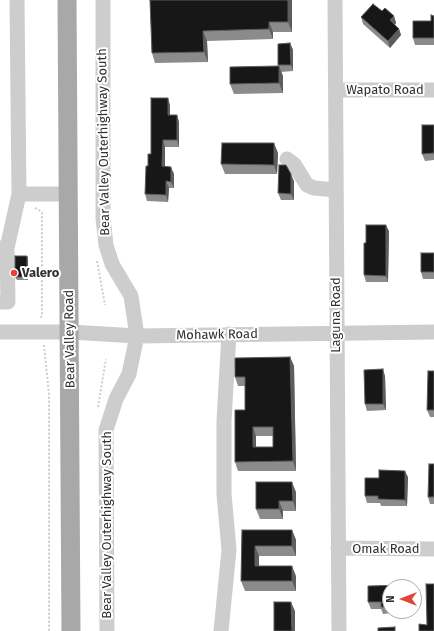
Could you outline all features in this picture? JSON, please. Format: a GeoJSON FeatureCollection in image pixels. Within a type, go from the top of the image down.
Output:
{"type":"FeatureCollection","features":[{"type":"Feature","properties":{"kind":"main road","name":"Bear Valley Road"},"geometry":{"type":"LineString","coordinates":[[67,0],[71,631]]}},
{"type":"Feature","properties":{"kind":"street"},"geometry":{"type":"LineString","coordinates":[[0,302],[8,302],[4,248],[18,199],[17,0]]}},
{"type":"Feature","properties":{"kind":"street","name":"Bear Valley Outerhighway South"},"geometry":{"type":"LineString","coordinates":[[104,0],[103,218],[106,245],[112,264],[131,296],[137,336],[129,374],[116,399],[106,430],[107,631]]}},
{"type":"Feature","properties":{"kind":"street","name":"Laguna Road"},"geometry":{"type":"LineString","coordinates":[[335,0],[339,631]]}},
{"type":"Feature","properties":{"kind":"street","name":"Wapato Road"},"geometry":{"type":"LineString","coordinates":[[336,90],[434,90]]}},
{"type":"Feature","properties":{"kind":"street"},"geometry":{"type":"LineString","coordinates":[[287,159],[294,164],[307,185],[314,188],[336,190]]}},
{"type":"Feature","properties":{"kind":"street"},"geometry":{"type":"LineString","coordinates":[[18,199],[68,194]]}},
{"type":"Feature","properties":{"kind":"street","name":"Mohawk Road"},"geometry":{"type":"LineString","coordinates":[[0,332],[70,332],[137,336],[434,332]]}},
{"type":"Feature","properties":{"kind":"street"},"geometry":{"type":"LineString","coordinates":[[221,631],[229,550],[224,494],[224,421],[229,334]]}},
{"type":"Feature","properties":{"kind":"street","name":"Omak Road"},"geometry":{"type":"LineString","coordinates":[[338,548],[434,549]]}},
{"type":"Feature","properties":{"kind":"path"},"geometry":{"type":"LineString","coordinates":[[18,199],[42,213],[42,316],[39,319],[33,320]]}},
{"type":"Feature","properties":{"kind":"path"},"geometry":{"type":"LineString","coordinates":[[42,342],[45,349],[49,394],[49,631]]}},
{"type":"Feature","properties":{"kind":"building"},"geometry":{"type":"Polygon","coordinates":[[[150,0],[288,0],[288,22],[269,22],[269,29],[203,31],[204,52],[152,53],[150,0]]]}},
{"type":"Feature","properties":{"kind":"building"},"geometry":{"type":"Polygon","coordinates":[[[373,4],[382,11],[385,8],[394,16],[390,20],[399,29],[388,41],[361,17],[373,4]]]}},
{"type":"Feature","properties":{"kind":"building"},"geometry":{"type":"Polygon","coordinates":[[[431,15],[434,16],[434,38],[413,38],[413,21],[431,21],[431,15]]]}},
{"type":"Feature","properties":{"kind":"building"},"geometry":{"type":"Polygon","coordinates":[[[290,43],[291,65],[278,65],[278,44],[290,43]]]}},
{"type":"Feature","properties":{"kind":"building"},"geometry":{"type":"Polygon","coordinates":[[[279,66],[279,83],[230,84],[230,67],[279,66]]]}},
{"type":"Feature","properties":{"kind":"building"},"geometry":{"type":"Polygon","coordinates":[[[151,98],[168,98],[168,115],[177,115],[177,140],[163,140],[162,166],[171,167],[171,182],[166,181],[166,195],[145,194],[146,166],[148,166],[148,154],[151,154],[151,98]]]}},
{"type":"Feature","properties":{"kind":"building"},"geometry":{"type":"Polygon","coordinates":[[[422,125],[434,125],[434,153],[422,154],[422,125]]]}},
{"type":"Feature","properties":{"kind":"building"},"geometry":{"type":"Polygon","coordinates":[[[222,143],[274,143],[274,165],[221,164],[222,143]]]}},
{"type":"Feature","properties":{"kind":"building"},"geometry":{"type":"Polygon","coordinates":[[[279,165],[286,165],[291,174],[291,194],[278,193],[279,165]]]}},
{"type":"Feature","properties":{"kind":"building"},"geometry":{"type":"Polygon","coordinates":[[[366,225],[386,225],[386,276],[364,275],[364,243],[366,243],[366,225]]]}},
{"type":"Feature","properties":{"kind":"building"},"geometry":{"type":"Polygon","coordinates":[[[421,253],[434,253],[434,272],[421,272],[421,253]]]}},
{"type":"Feature","properties":{"kind":"building"},"geometry":{"type":"Polygon","coordinates":[[[15,256],[27,256],[27,277],[15,277],[15,256]]]}},
{"type":"Feature","properties":{"kind":"building"},"geometry":{"type":"Polygon","coordinates":[[[290,357],[293,461],[235,462],[235,410],[245,410],[245,377],[235,377],[235,358],[290,357]],[[253,427],[253,447],[273,447],[273,427],[253,427]]]}},
{"type":"Feature","properties":{"kind":"building"},"geometry":{"type":"Polygon","coordinates":[[[383,369],[383,404],[365,404],[364,370],[383,369]]]}},
{"type":"Feature","properties":{"kind":"building"},"geometry":{"type":"Polygon","coordinates":[[[428,371],[434,371],[434,410],[427,410],[428,371]]]}},
{"type":"Feature","properties":{"kind":"building"},"geometry":{"type":"Polygon","coordinates":[[[429,464],[434,464],[434,497],[428,497],[429,464]]]}},
{"type":"Feature","properties":{"kind":"building"},"geometry":{"type":"Polygon","coordinates":[[[379,470],[405,471],[405,500],[378,499],[378,496],[365,496],[365,478],[379,478],[379,470]]]}},
{"type":"Feature","properties":{"kind":"building"},"geometry":{"type":"Polygon","coordinates":[[[256,482],[292,482],[293,501],[279,501],[279,509],[256,509],[256,482]]]}},
{"type":"Feature","properties":{"kind":"building"},"geometry":{"type":"Polygon","coordinates":[[[242,530],[292,530],[292,546],[255,546],[255,566],[292,566],[292,581],[241,581],[242,530]]]}},
{"type":"Feature","properties":{"kind":"building"},"geometry":{"type":"Polygon","coordinates":[[[426,584],[434,584],[434,631],[419,631],[419,624],[427,625],[426,584]]]}},
{"type":"Feature","properties":{"kind":"building"},"geometry":{"type":"Polygon","coordinates":[[[368,586],[382,586],[382,607],[381,602],[368,602],[368,586]]]}},
{"type":"Feature","properties":{"kind":"building"},"geometry":{"type":"Polygon","coordinates":[[[274,602],[291,602],[292,631],[274,631],[274,602]]]}},
{"type":"Feature","properties":{"kind":"building"},"geometry":{"type":"Polygon","coordinates":[[[395,627],[395,631],[378,631],[378,628],[395,627]]]}},
{"type":"Feature","properties":{"kind":"place","name":"Valero"},"geometry":{"type":"Point","coordinates":[14,273]}}]}
